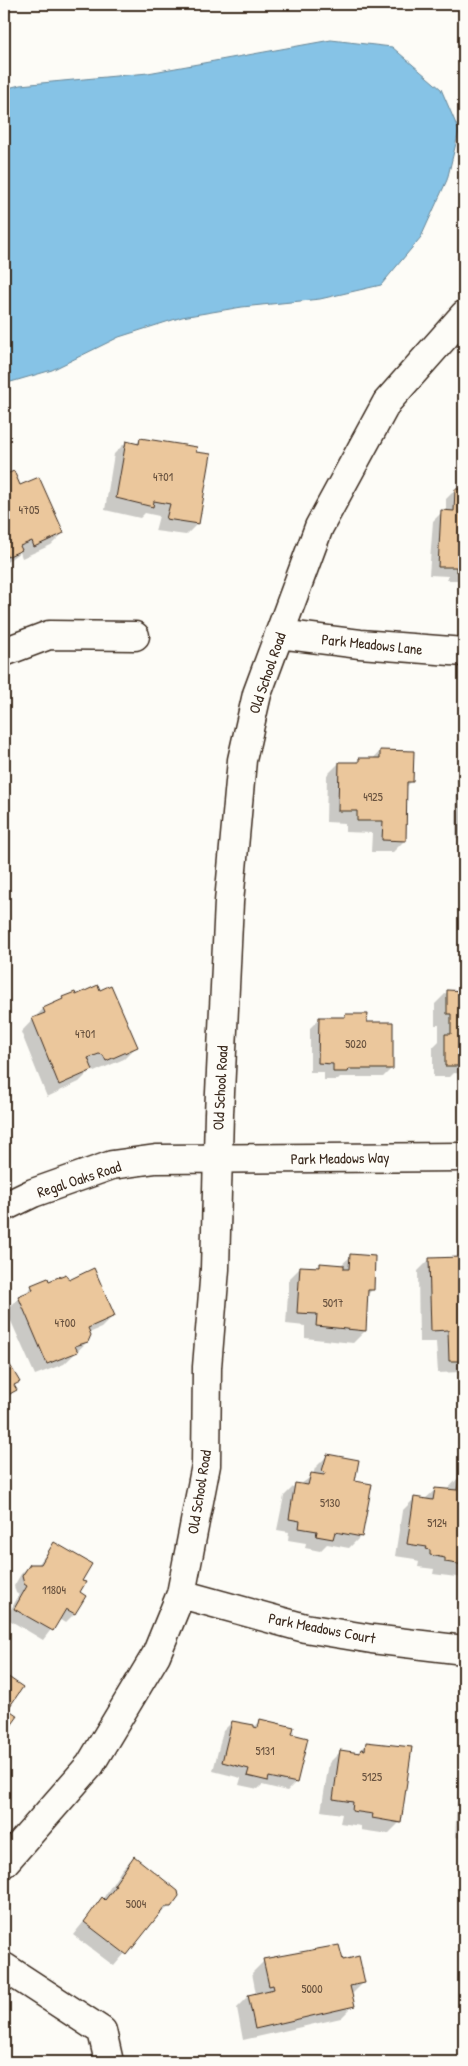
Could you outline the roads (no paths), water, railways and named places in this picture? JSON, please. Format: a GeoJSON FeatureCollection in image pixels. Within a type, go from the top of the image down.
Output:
{"type":"FeatureCollection","features":[{"type":"Feature","properties":{"kind":"street","name":"Old School Road"},"geometry":{"type":"LineString","coordinates":[[4,1863],[90,1765],[156,1655],[181,1594],[206,1465],[207,1367],[216,1259],[216,1159],[229,902],[242,760],[257,694],[318,527],[387,402],[464,315]]}},
{"type":"Feature","properties":{"kind":"street"},"geometry":{"type":"LineString","coordinates":[[4,652],[49,634],[135,636]]}},
{"type":"Feature","properties":{"kind":"street","name":"Park Meadows Lane"},"geometry":{"type":"LineString","coordinates":[[279,634],[360,644],[464,652]]}},
{"type":"Feature","properties":{"kind":"street","name":"Park Meadows Way"},"geometry":{"type":"LineString","coordinates":[[216,1159],[464,1156]]}},
{"type":"Feature","properties":{"kind":"street","name":"Regal Oaks Road"},"geometry":{"type":"LineString","coordinates":[[4,1207],[33,1193],[112,1165],[156,1159],[216,1159]]}},
{"type":"Feature","properties":{"kind":"street","name":"Park Meadows Court"},"geometry":{"type":"LineString","coordinates":[[181,1594],[305,1628],[372,1639],[464,1650]]}},
{"type":"Feature","properties":{"kind":"street"},"geometry":{"type":"LineString","coordinates":[[4,1967],[102,2031],[109,2062]]}},
{"type":"Feature","properties":{"kind":"water"},"geometry":{"type":"Polygon","coordinates":[[[331,40],[392,47],[441,89],[459,131],[447,180],[421,237],[381,285],[320,299],[242,307],[182,317],[119,337],[52,370],[4,384],[4,89],[20,85],[148,73],[331,40]]]}}]}
